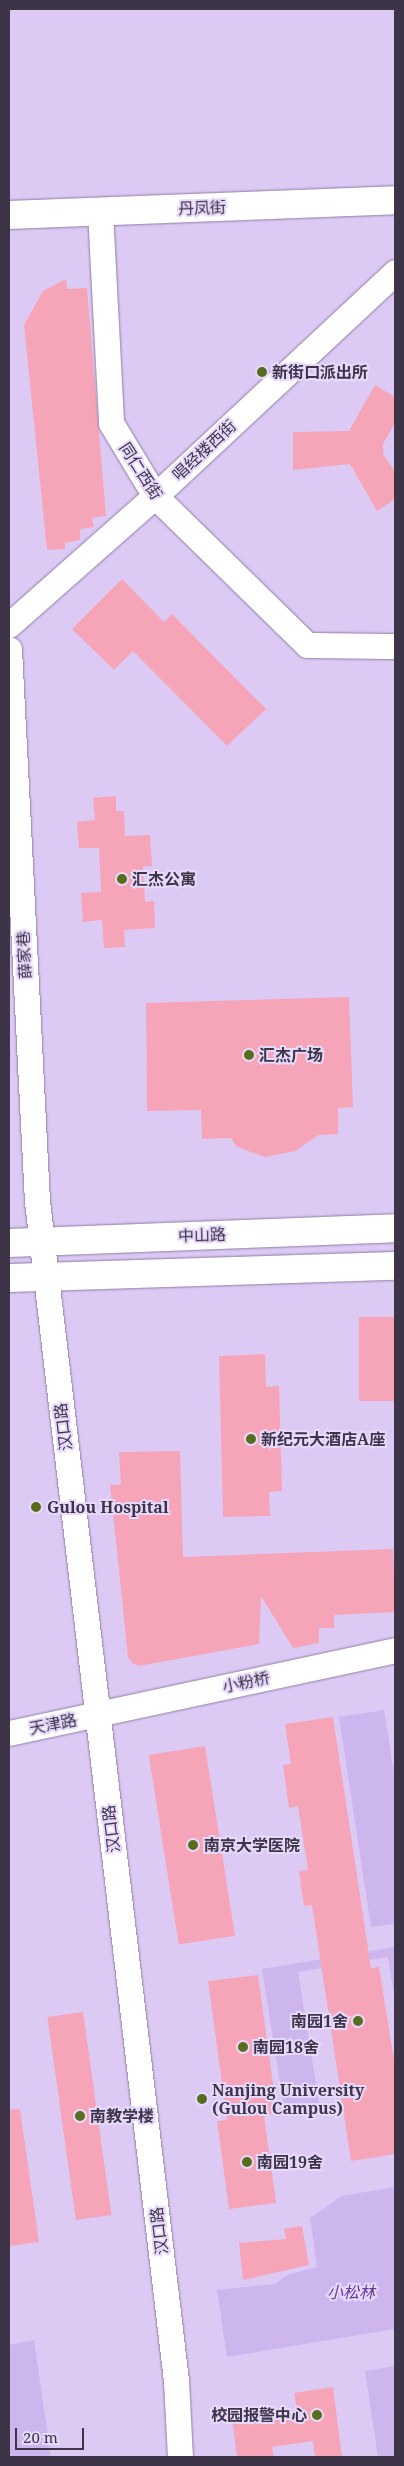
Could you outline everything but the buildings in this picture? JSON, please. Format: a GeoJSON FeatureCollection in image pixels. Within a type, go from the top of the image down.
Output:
{"type":"FeatureCollection","features":[{"type":"Feature","properties":{"kind":"main road","name":"丹凤街"},"geometry":{"type":"LineString","coordinates":[[9,215],[395,200]]}},
{"type":"Feature","properties":{"kind":"main road"},"geometry":{"type":"LineString","coordinates":[[9,1228],[42,1242]]}},
{"type":"Feature","properties":{"kind":"main road","name":"中山路"},"geometry":{"type":"LineString","coordinates":[[9,1243],[395,1228]]}},
{"type":"Feature","properties":{"kind":"main road"},"geometry":{"type":"LineString","coordinates":[[9,1278],[395,1266]]}},
{"type":"Feature","properties":{"kind":"main road"},"geometry":{"type":"LineString","coordinates":[[9,1289],[46,1277]]}},
{"type":"Feature","properties":{"kind":"street","name":"同仁西街"},"geometry":{"type":"LineString","coordinates":[[100,212],[110,423],[154,496],[308,645],[395,646]]}},
{"type":"Feature","properties":{"kind":"street","name":"唱经楼西街"},"geometry":{"type":"LineString","coordinates":[[9,625],[154,496],[395,272]]}},
{"type":"Feature","properties":{"kind":"street","name":"薛家巷"},"geometry":{"type":"LineString","coordinates":[[9,649],[37,1201]]}},
{"type":"Feature","properties":{"kind":"street","name":"汉口路"},"geometry":{"type":"LineString","coordinates":[[37,1201],[176,2381],[180,2457]]}},
{"type":"Feature","properties":{"kind":"street","name":"小粉桥"},"geometry":{"type":"LineString","coordinates":[[98,1715],[395,1650]]}},
{"type":"Feature","properties":{"kind":"street","name":"天津路"},"geometry":{"type":"LineString","coordinates":[[9,1733],[98,1715]]}},
{"type":"Feature","properties":{"kind":"green space"},"geometry":{"type":"Polygon","coordinates":[[[384,1710],[395,1780],[395,1924],[371,1927],[339,1717],[384,1710]]]}},
{"type":"Feature","properties":{"kind":"green space"},"geometry":{"type":"Polygon","coordinates":[[[395,1947],[395,2002],[388,1957],[298,1972],[320,2109],[285,2115],[262,1969],[395,1947]]]}},
{"type":"Feature","properties":{"kind":"green space","name":"小松林"},"geometry":{"type":"Polygon","coordinates":[[[395,2187],[395,2329],[227,2357],[217,2290],[275,2284],[287,2275],[317,2267],[310,2218],[342,2196],[395,2187]]]}},
{"type":"Feature","properties":{"kind":"green space"},"geometry":{"type":"Polygon","coordinates":[[[34,2340],[51,2457],[9,2457],[9,2345],[34,2340]]]}},
{"type":"Feature","properties":{"kind":"green space"},"geometry":{"type":"Polygon","coordinates":[[[395,2366],[395,2457],[378,2457],[365,2371],[395,2366]]]}},
{"type":"Feature","properties":{"kind":"place","name":"新街口派出所"},"geometry":{"type":"Point","coordinates":[262,372]}},
{"type":"Feature","properties":{"kind":"place","name":"汇杰公寓"},"geometry":{"type":"Point","coordinates":[122,879]}},
{"type":"Feature","properties":{"kind":"place","name":"汇杰广场"},"geometry":{"type":"Point","coordinates":[249,1055]}},
{"type":"Feature","properties":{"kind":"place","name":"新纪元大酒店A座"},"geometry":{"type":"Point","coordinates":[251,1439]}},
{"type":"Feature","properties":{"kind":"place","name":"Gulou Hospital"},"geometry":{"type":"Point","coordinates":[36,1507]}},
{"type":"Feature","properties":{"kind":"place","name":"南京大学医院"},"geometry":{"type":"Point","coordinates":[193,1845]}},
{"type":"Feature","properties":{"kind":"place","name":"南园1舍"},"geometry":{"type":"Point","coordinates":[358,2021]}},
{"type":"Feature","properties":{"kind":"place","name":"南园18舍"},"geometry":{"type":"Point","coordinates":[243,2047]}},
{"type":"Feature","properties":{"kind":"place","name":"Nanjing University (Gulou Campus)"},"geometry":{"type":"Point","coordinates":[202,2099]}},
{"type":"Feature","properties":{"kind":"place","name":"南教学楼"},"geometry":{"type":"Point","coordinates":[80,2116]}},
{"type":"Feature","properties":{"kind":"place","name":"南园19舍"},"geometry":{"type":"Point","coordinates":[247,2162]}},
{"type":"Feature","properties":{"kind":"place","name":"校园报警中心"},"geometry":{"type":"Point","coordinates":[317,2415]}}]}
